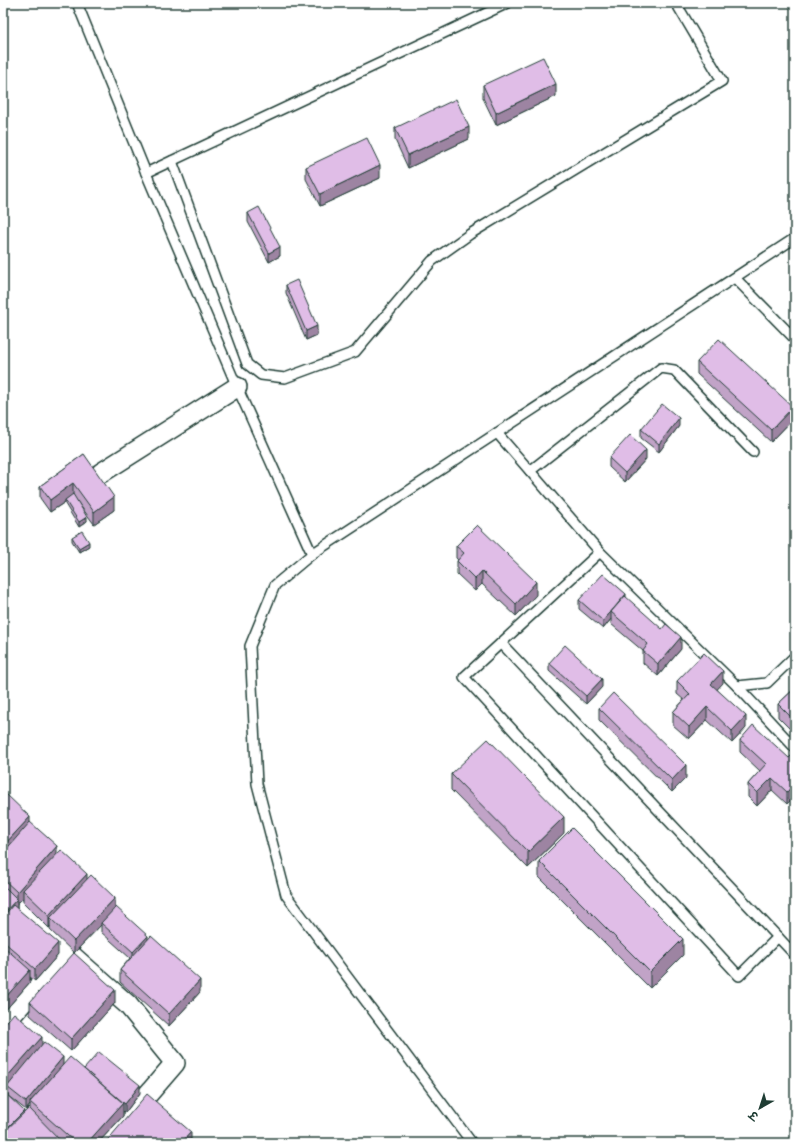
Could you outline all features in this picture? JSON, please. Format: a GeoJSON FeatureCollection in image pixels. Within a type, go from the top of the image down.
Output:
{"type":"FeatureCollection","features":[{"type":"Feature","properties":{"kind":"street"},"geometry":{"type":"LineString","coordinates":[[101,473],[237,387]]}},
{"type":"Feature","properties":{"kind":"street"},"geometry":{"type":"LineString","coordinates":[[3,895],[128,1005],[175,1063],[106,1143]]}},
{"type":"Feature","properties":{"kind":"street"},"geometry":{"type":"LineString","coordinates":[[3,1025],[33,991],[70,954]]}},
{"type":"Feature","properties":{"kind":"lane"},"geometry":{"type":"LineString","coordinates":[[78,3],[146,173],[237,387],[312,554]]}},
{"type":"Feature","properties":{"kind":"lane"},"geometry":{"type":"LineString","coordinates":[[146,173],[508,3]]}},
{"type":"Feature","properties":{"kind":"lane"},"geometry":{"type":"LineString","coordinates":[[172,161],[247,364],[261,375],[285,378],[355,352],[432,261],[470,234],[722,81],[676,3]]}},
{"type":"Feature","properties":{"kind":"lane"},"geometry":{"type":"LineString","coordinates":[[472,1143],[286,895],[258,784],[250,646],[275,585],[312,554],[795,238]]}},
{"type":"Feature","properties":{"kind":"lane"},"geometry":{"type":"LineString","coordinates":[[735,278],[795,338]]}},
{"type":"Feature","properties":{"kind":"lane"},"geometry":{"type":"LineString","coordinates":[[530,471],[661,368],[674,370],[753,452]]}},
{"type":"Feature","properties":{"kind":"lane"},"geometry":{"type":"LineString","coordinates":[[497,433],[600,552],[736,686],[795,748]]}},
{"type":"Feature","properties":{"kind":"lane"},"geometry":{"type":"LineString","coordinates":[[600,552],[464,677],[739,976],[778,937]]}},
{"type":"Feature","properties":{"kind":"lane"},"geometry":{"type":"LineString","coordinates":[[502,643],[794,954]]}},
{"type":"Feature","properties":{"kind":"lane"},"geometry":{"type":"LineString","coordinates":[[736,686],[766,683],[795,656]]}},
{"type":"Feature","properties":{"kind":"building"},"geometry":{"type":"Polygon","coordinates":[[[543,57],[556,84],[496,113],[483,85],[543,57]]]}},
{"type":"Feature","properties":{"kind":"building"},"geometry":{"type":"Polygon","coordinates":[[[456,99],[469,127],[408,155],[395,128],[456,99]]]}},
{"type":"Feature","properties":{"kind":"building"},"geometry":{"type":"Polygon","coordinates":[[[367,138],[380,165],[320,194],[306,167],[367,138]]]}},
{"type":"Feature","properties":{"kind":"building"},"geometry":{"type":"Polygon","coordinates":[[[259,207],[280,247],[269,253],[248,213],[259,207]]]}},
{"type":"Feature","properties":{"kind":"building"},"geometry":{"type":"Polygon","coordinates":[[[297,280],[317,326],[306,331],[286,285],[297,280]]]}},
{"type":"Feature","properties":{"kind":"building"},"geometry":{"type":"Polygon","coordinates":[[[719,339],[793,407],[771,430],[697,362],[719,339]]]}},
{"type":"Feature","properties":{"kind":"building"},"geometry":{"type":"Polygon","coordinates":[[[662,404],[679,418],[659,444],[641,429],[662,404]]]}},
{"type":"Feature","properties":{"kind":"building"},"geometry":{"type":"Polygon","coordinates":[[[630,435],[646,450],[625,473],[609,458],[630,435]]]}},
{"type":"Feature","properties":{"kind":"building"},"geometry":{"type":"Polygon","coordinates":[[[84,454],[114,497],[94,512],[73,483],[50,500],[40,486],[84,454]]]}},
{"type":"Feature","properties":{"kind":"building"},"geometry":{"type":"Polygon","coordinates":[[[73,494],[87,517],[79,522],[65,500],[73,494]]]}},
{"type":"Feature","properties":{"kind":"building"},"geometry":{"type":"Polygon","coordinates":[[[477,525],[536,582],[516,604],[482,571],[475,579],[457,561],[464,553],[456,546],[477,525]]]}},
{"type":"Feature","properties":{"kind":"building"},"geometry":{"type":"Polygon","coordinates":[[[82,531],[89,542],[79,548],[72,537],[82,531]]]}},
{"type":"Feature","properties":{"kind":"building"},"geometry":{"type":"Polygon","coordinates":[[[603,574],[626,594],[603,621],[579,600],[603,574]]]}},
{"type":"Feature","properties":{"kind":"building"},"geometry":{"type":"Polygon","coordinates":[[[625,596],[662,629],[666,624],[681,637],[658,664],[643,651],[648,644],[611,612],[625,596]]]}},
{"type":"Feature","properties":{"kind":"building"},"geometry":{"type":"Polygon","coordinates":[[[565,645],[602,679],[586,696],[549,663],[565,645]]]}},
{"type":"Feature","properties":{"kind":"building"},"geometry":{"type":"Polygon","coordinates":[[[704,653],[723,671],[711,684],[746,716],[732,731],[707,707],[689,727],[673,712],[690,694],[677,681],[704,653]]]}},
{"type":"Feature","properties":{"kind":"building"},"geometry":{"type":"Polygon","coordinates":[[[795,688],[795,721],[778,704],[795,688]]]}},
{"type":"Feature","properties":{"kind":"building"},"geometry":{"type":"Polygon","coordinates":[[[613,693],[686,765],[672,780],[599,708],[613,693]]]}},
{"type":"Feature","properties":{"kind":"building"},"geometry":{"type":"Polygon","coordinates":[[[753,725],[789,758],[795,752],[795,783],[787,792],[772,778],[757,793],[748,784],[766,764],[740,740],[753,725]]]}},
{"type":"Feature","properties":{"kind":"building"},"geometry":{"type":"Polygon","coordinates":[[[488,739],[564,817],[528,852],[451,774],[488,739]]]}},
{"type":"Feature","properties":{"kind":"building"},"geometry":{"type":"Polygon","coordinates":[[[6,794],[30,817],[3,846],[3,797],[6,794]]]}},
{"type":"Feature","properties":{"kind":"building"},"geometry":{"type":"Polygon","coordinates":[[[30,822],[57,846],[17,892],[3,879],[7,874],[3,871],[3,853],[30,822]]]}},
{"type":"Feature","properties":{"kind":"building"},"geometry":{"type":"Polygon","coordinates":[[[572,828],[683,939],[650,972],[539,861],[572,828]]]}},
{"type":"Feature","properties":{"kind":"building"},"geometry":{"type":"Polygon","coordinates":[[[61,850],[87,874],[49,915],[23,890],[61,850]]]}},
{"type":"Feature","properties":{"kind":"building"},"geometry":{"type":"Polygon","coordinates":[[[91,875],[115,898],[74,941],[50,918],[91,875]]]}},
{"type":"Feature","properties":{"kind":"building"},"geometry":{"type":"Polygon","coordinates":[[[3,885],[17,899],[3,914],[3,885]]]}},
{"type":"Feature","properties":{"kind":"building"},"geometry":{"type":"Polygon","coordinates":[[[13,905],[58,943],[35,969],[3,941],[3,917],[13,905]]]}},
{"type":"Feature","properties":{"kind":"building"},"geometry":{"type":"Polygon","coordinates":[[[116,907],[148,936],[133,952],[101,923],[116,907]]]}},
{"type":"Feature","properties":{"kind":"building"},"geometry":{"type":"Polygon","coordinates":[[[151,936],[200,980],[169,1014],[120,970],[151,936]]]}},
{"type":"Feature","properties":{"kind":"building"},"geometry":{"type":"Polygon","coordinates":[[[3,946],[30,970],[3,1000],[3,946]]]}},
{"type":"Feature","properties":{"kind":"building"},"geometry":{"type":"Polygon","coordinates":[[[74,953],[115,990],[71,1039],[30,1002],[74,953]]]}},
{"type":"Feature","properties":{"kind":"building"},"geometry":{"type":"Polygon","coordinates":[[[14,1013],[42,1037],[6,1078],[3,1076],[3,1026],[14,1013]]]}},
{"type":"Feature","properties":{"kind":"building"},"geometry":{"type":"Polygon","coordinates":[[[44,1042],[63,1057],[26,1102],[7,1087],[44,1042]]]}},
{"type":"Feature","properties":{"kind":"building"},"geometry":{"type":"Polygon","coordinates":[[[99,1052],[140,1085],[125,1104],[84,1069],[99,1052]]]}},
{"type":"Feature","properties":{"kind":"building"},"geometry":{"type":"Polygon","coordinates":[[[70,1057],[123,1103],[87,1143],[76,1143],[30,1102],[70,1057]]]}},
{"type":"Feature","properties":{"kind":"building"},"geometry":{"type":"Polygon","coordinates":[[[3,1091],[24,1111],[3,1132],[3,1091]]]}},
{"type":"Feature","properties":{"kind":"building"},"geometry":{"type":"Polygon","coordinates":[[[147,1094],[191,1132],[181,1143],[105,1143],[147,1094]]]}},
{"type":"Feature","properties":{"kind":"building"},"geometry":{"type":"Polygon","coordinates":[[[29,1108],[63,1143],[7,1143],[3,1139],[3,1133],[29,1108]]]}}]}
